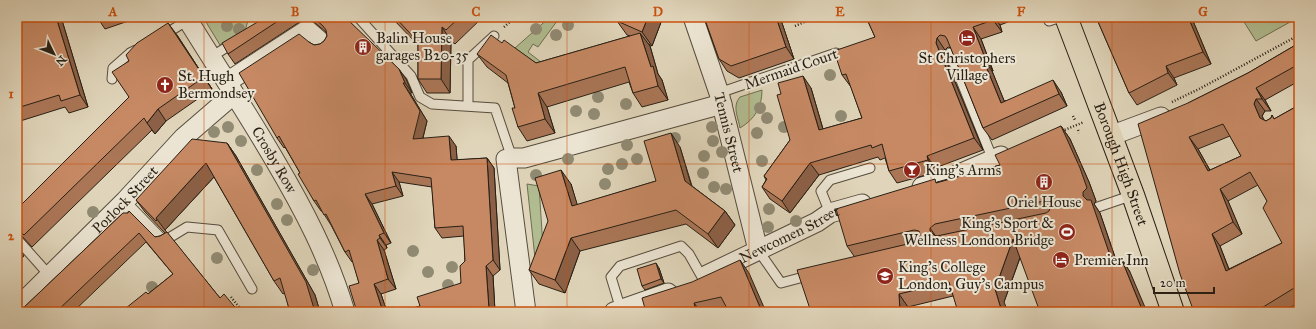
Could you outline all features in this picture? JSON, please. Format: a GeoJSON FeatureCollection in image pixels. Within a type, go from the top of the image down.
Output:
{"type":"FeatureCollection","features":[{"type":"Feature","properties":{"kind":"main road","name":"Borough High Street"},"geometry":{"type":"LineString","coordinates":[[1057,19],[1086,67],[1110,136],[1133,195],[1173,312]]}},
{"type":"Feature","properties":{"kind":"street","name":"Tennis Street"},"geometry":{"type":"LineString","coordinates":[[693,17],[721,99],[758,250]]}},
{"type":"Feature","properties":{"kind":"street","name":"Crosby Row"},"geometry":{"type":"LineString","coordinates":[[187,19],[231,88],[295,194],[319,242],[337,286],[345,312]]}},
{"type":"Feature","properties":{"kind":"street","name":"Porlock Street"},"geometry":{"type":"LineString","coordinates":[[17,308],[125,201],[231,88],[307,30],[323,44]]}},
{"type":"Feature","properties":{"kind":"street","name":"Mermaid Court"},"geometry":{"type":"LineString","coordinates":[[509,158],[524,158],[721,99]]}},
{"type":"Feature","properties":{"kind":"street"},"geometry":{"type":"LineString","coordinates":[[1110,136],[1152,120],[1174,106]]}},
{"type":"Feature","properties":{"kind":"street"},"geometry":{"type":"LineString","coordinates":[[509,158],[526,312]]}},
{"type":"Feature","properties":{"kind":"street"},"geometry":{"type":"LineString","coordinates":[[902,193],[941,182],[997,158]]}},
{"type":"Feature","properties":{"kind":"street","name":"Newcomen Street"},"geometry":{"type":"LineString","coordinates":[[618,311],[663,296],[817,222],[830,213],[879,199]]}},
{"type":"Feature","properties":{"kind":"lane"},"geometry":{"type":"LineString","coordinates":[[358,17],[411,76],[420,98],[432,104],[495,108],[509,158]]}},
{"type":"Feature","properties":{"kind":"lane"},"geometry":{"type":"LineString","coordinates":[[1057,19],[1061,17]]}},
{"type":"Feature","properties":{"kind":"lane"},"geometry":{"type":"LineString","coordinates":[[154,41],[187,19]]}},
{"type":"Feature","properties":{"kind":"lane"},"geometry":{"type":"LineString","coordinates":[[211,57],[245,36]]}},
{"type":"Feature","properties":{"kind":"lane"},"geometry":{"type":"LineString","coordinates":[[468,106],[468,60],[494,36]]}},
{"type":"Feature","properties":{"kind":"lane"},"geometry":{"type":"LineString","coordinates":[[112,79],[113,68],[130,53],[142,47]]}},
{"type":"Feature","properties":{"kind":"lane","name":"Mermaid Court"},"geometry":{"type":"LineString","coordinates":[[721,99],[836,53]]}},
{"type":"Feature","properties":{"kind":"lane"},"geometry":{"type":"LineString","coordinates":[[950,53],[997,158]]}},
{"type":"Feature","properties":{"kind":"lane"},"geometry":{"type":"LineString","coordinates":[[830,213],[821,191],[830,180],[870,168]]}},
{"type":"Feature","properties":{"kind":"lane"},"geometry":{"type":"LineString","coordinates":[[1098,207],[1133,195]]}},
{"type":"Feature","properties":{"kind":"lane"},"geometry":{"type":"LineString","coordinates":[[125,201],[164,241],[187,227],[218,230],[252,288]]}},
{"type":"Feature","properties":{"kind":"lane"},"geometry":{"type":"LineString","coordinates":[[17,239],[50,276]]}},
{"type":"Feature","properties":{"kind":"lane"},"geometry":{"type":"LineString","coordinates":[[618,311],[611,277],[620,266],[681,246],[689,254],[691,282]]}},
{"type":"Feature","properties":{"kind":"lane"},"geometry":{"type":"LineString","coordinates":[[758,250],[780,283],[818,274]]}},
{"type":"Feature","properties":{"kind":"path"},"geometry":{"type":"LineString","coordinates":[[795,26],[816,17]]}},
{"type":"Feature","properties":{"kind":"path"},"geometry":{"type":"LineString","coordinates":[[1174,106],[1201,88],[1299,35]]}},
{"type":"Feature","properties":{"kind":"path"},"geometry":{"type":"LineString","coordinates":[[1061,131],[1102,114]]}},
{"type":"Feature","properties":{"kind":"path"},"geometry":{"type":"LineString","coordinates":[[1073,116],[1074,120]]}},
{"type":"Feature","properties":{"kind":"path"},"geometry":{"type":"LineString","coordinates":[[1120,268],[1134,263]]}},
{"type":"Feature","properties":{"kind":"path"},"geometry":{"type":"LineString","coordinates":[[231,296],[243,312]]}},
{"type":"Feature","properties":{"kind":"green space"},"geometry":{"type":"Polygon","coordinates":[[[203,17],[249,17],[245,31],[220,45],[203,17]]]}},
{"type":"Feature","properties":{"kind":"green space"},"geometry":{"type":"Polygon","coordinates":[[[550,17],[560,17],[538,47],[533,44],[528,52],[546,66],[544,69],[515,48],[550,17]]]}},
{"type":"Feature","properties":{"kind":"green space"},"geometry":{"type":"Polygon","coordinates":[[[1241,17],[1299,17],[1256,41],[1241,17]]]}},
{"type":"Feature","properties":{"kind":"green space"},"geometry":{"type":"Polygon","coordinates":[[[762,90],[761,102],[757,112],[750,121],[740,128],[736,112],[736,104],[738,100],[740,97],[762,90]]]}},
{"type":"Feature","properties":{"kind":"green space"},"geometry":{"type":"Polygon","coordinates":[[[527,184],[539,186],[543,247],[536,267],[527,184]]]}},
{"type":"Feature","properties":{"kind":"building"},"geometry":{"type":"Polygon","coordinates":[[[17,17],[56,17],[80,95],[61,101],[59,95],[17,108],[17,17]]]}},
{"type":"Feature","properties":{"kind":"building"},"geometry":{"type":"Polygon","coordinates":[[[98,17],[108,17],[99,20],[98,17]]]}},
{"type":"Feature","properties":{"kind":"building"},"geometry":{"type":"Polygon","coordinates":[[[266,17],[284,17],[228,54],[222,43],[266,17]]]}},
{"type":"Feature","properties":{"kind":"building"},"geometry":{"type":"Polygon","coordinates":[[[313,17],[345,17],[399,69],[405,83],[403,83],[420,111],[413,139],[449,136],[451,160],[487,158],[493,260],[486,266],[489,309],[473,310],[470,308],[457,312],[401,312],[420,306],[417,297],[461,283],[460,266],[465,261],[463,226],[435,228],[431,178],[392,172],[396,186],[365,194],[384,233],[379,235],[380,238],[377,240],[388,279],[374,284],[383,312],[357,312],[349,286],[359,283],[349,250],[345,252],[326,214],[324,215],[316,200],[314,201],[298,174],[300,173],[279,136],[277,138],[239,73],[299,34],[314,45],[320,44],[324,41],[327,36],[326,30],[313,17]]]}},
{"type":"Feature","properties":{"kind":"building"},"geometry":{"type":"Polygon","coordinates":[[[395,17],[460,17],[446,30],[442,27],[441,79],[418,79],[418,42],[395,17]]]}},
{"type":"Feature","properties":{"kind":"building"},"geometry":{"type":"Polygon","coordinates":[[[619,17],[648,17],[642,32],[617,21],[619,17]]]}},
{"type":"Feature","properties":{"kind":"building"},"geometry":{"type":"Polygon","coordinates":[[[704,17],[776,17],[786,47],[731,66],[719,59],[704,17]]]}},
{"type":"Feature","properties":{"kind":"building"},"geometry":{"type":"Polygon","coordinates":[[[866,17],[992,17],[993,20],[973,27],[985,58],[983,59],[1001,103],[1053,80],[1059,94],[983,128],[947,39],[945,36],[940,35],[937,38],[936,43],[974,138],[927,156],[928,160],[889,171],[882,144],[872,148],[871,145],[810,163],[782,201],[762,187],[767,179],[764,176],[790,140],[777,95],[781,94],[778,83],[803,76],[819,130],[862,118],[846,74],[842,75],[834,51],[875,37],[866,17]]]}},
{"type":"Feature","properties":{"kind":"building"},"geometry":{"type":"Polygon","coordinates":[[[1096,17],[1188,17],[1203,52],[1166,66],[1168,73],[1129,93],[1096,17]]]}},
{"type":"Feature","properties":{"kind":"building"},"geometry":{"type":"Polygon","coordinates":[[[168,23],[204,77],[158,109],[147,123],[144,118],[24,235],[17,228],[17,209],[129,97],[112,72],[129,61],[126,55],[137,43],[168,23]]]}},
{"type":"Feature","properties":{"kind":"building"},"geometry":{"type":"Polygon","coordinates":[[[640,33],[651,67],[653,66],[658,86],[633,93],[625,67],[538,93],[545,119],[518,127],[512,108],[515,108],[506,75],[477,54],[491,35],[502,43],[504,40],[536,63],[640,33]]]}},
{"type":"Feature","properties":{"kind":"building"},"geometry":{"type":"Polygon","coordinates":[[[1299,43],[1299,64],[1256,88],[1262,99],[1256,99],[1254,104],[1260,118],[1266,121],[1271,118],[1272,115],[1274,119],[1299,105],[1299,285],[1255,312],[1194,312],[1180,274],[1138,124],[1188,103],[1248,73],[1299,43]],[[1223,124],[1189,137],[1208,171],[1241,156],[1223,124]],[[1250,172],[1220,189],[1233,222],[1212,234],[1226,271],[1282,243],[1263,208],[1267,201],[1250,172]]]}},
{"type":"Feature","properties":{"kind":"building"},"geometry":{"type":"Polygon","coordinates":[[[1061,126],[1080,168],[1087,188],[1083,192],[1083,196],[1087,200],[1091,200],[1112,261],[1121,258],[1143,312],[1040,312],[1013,239],[995,289],[1002,312],[958,312],[949,282],[899,294],[900,312],[811,312],[797,270],[916,242],[919,240],[919,231],[914,230],[847,246],[836,209],[935,179],[936,183],[1000,165],[995,155],[1061,126]],[[1044,201],[935,224],[930,228],[930,231],[937,236],[1046,213],[1049,211],[1051,206],[1049,203],[1044,201]]]}},
{"type":"Feature","properties":{"kind":"building"},"geometry":{"type":"Polygon","coordinates":[[[671,133],[685,181],[725,211],[708,234],[676,210],[571,238],[555,280],[529,270],[548,221],[535,178],[561,170],[572,206],[656,181],[644,141],[671,133]]]}},
{"type":"Feature","properties":{"kind":"building"},"geometry":{"type":"Polygon","coordinates":[[[192,139],[227,143],[306,282],[315,312],[290,312],[280,278],[274,281],[206,163],[156,218],[156,221],[136,200],[192,139]]]}},
{"type":"Feature","properties":{"kind":"building"},"geometry":{"type":"Polygon","coordinates":[[[129,211],[155,237],[167,232],[220,298],[224,294],[239,312],[121,312],[146,292],[148,294],[173,274],[139,233],[56,312],[19,312],[123,213],[128,213],[129,211]]]}},
{"type":"Feature","properties":{"kind":"building"},"geometry":{"type":"Polygon","coordinates":[[[740,260],[762,312],[729,312],[721,297],[694,303],[696,312],[646,312],[642,298],[692,282],[740,260]]]}},
{"type":"Feature","properties":{"kind":"building"},"geometry":{"type":"Polygon","coordinates":[[[656,263],[661,279],[642,286],[637,269],[656,263]]]}},
{"type":"Feature","properties":{"kind":"place","name":"St Christophers Village"},"geometry":{"type":"Point","coordinates":[967,38]}},
{"type":"Feature","properties":{"kind":"place","name":"Balin House garages B20-35"},"geometry":{"type":"Point","coordinates":[363,47]}},
{"type":"Feature","properties":{"kind":"place","name":"St. Hugh Bermondsey"},"geometry":{"type":"Point","coordinates":[165,85]}},
{"type":"Feature","properties":{"kind":"place","name":"King's Arms"},"geometry":{"type":"Point","coordinates":[912,170]}},
{"type":"Feature","properties":{"kind":"place","name":"Oriel House"},"geometry":{"type":"Point","coordinates":[1044,182]}},
{"type":"Feature","properties":{"kind":"place","name":"King’s Sport & Wellness London Bridge"},"geometry":{"type":"Point","coordinates":[1067,232]}},
{"type":"Feature","properties":{"kind":"place","name":"Premier Inn"},"geometry":{"type":"Point","coordinates":[1061,260]}},
{"type":"Feature","properties":{"kind":"place","name":"King's College London, Guy's Campus"},"geometry":{"type":"Point","coordinates":[885,276]}}]}
